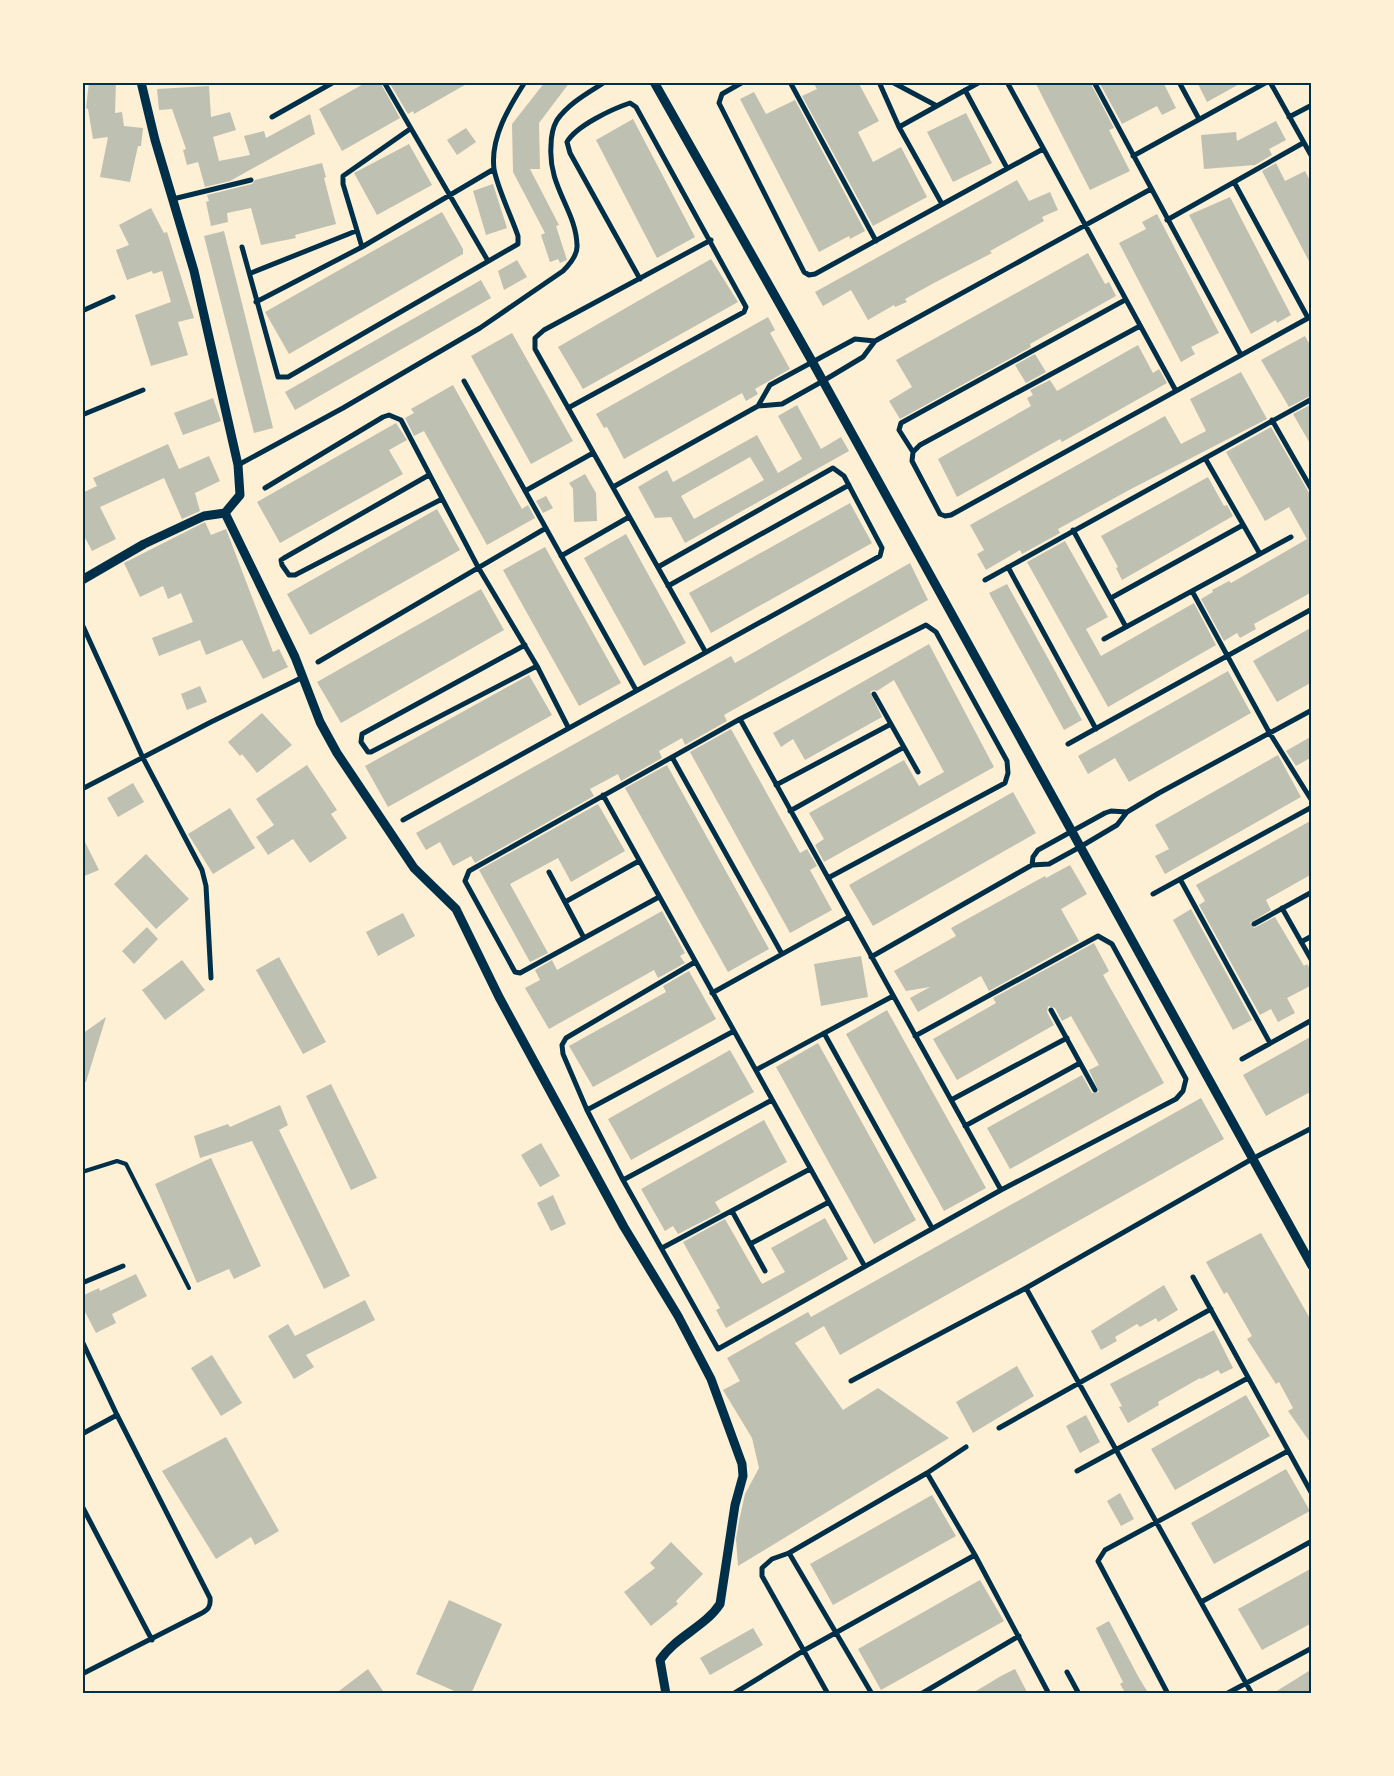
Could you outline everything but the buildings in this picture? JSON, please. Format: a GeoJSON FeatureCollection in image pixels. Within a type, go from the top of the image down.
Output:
{"type":"FeatureCollection","features":[{"type":"Feature","properties":{"kind":"street"},"geometry":{"type":"LineString","coordinates":[[82,580],[144,544],[204,516],[225,513],[240,495],[238,465],[194,271],[141,82]]}},
{"type":"Feature","properties":{"kind":"street"},"geometry":{"type":"LineString","coordinates":[[272,117],[334,82]]}},
{"type":"Feature","properties":{"kind":"street"},"geometry":{"type":"LineString","coordinates":[[384,82],[488,261]]}},
{"type":"Feature","properties":{"kind":"street"},"geometry":{"type":"LineString","coordinates":[[242,247],[251,273],[256,302],[278,377],[288,378],[518,244],[518,236],[494,169],[496,143],[507,110],[525,82]]}},
{"type":"Feature","properties":{"kind":"street"},"geometry":{"type":"LineString","coordinates":[[238,465],[343,408],[480,328],[563,271],[573,260],[578,246],[573,226],[552,176],[550,159],[552,137],[557,121],[573,102],[605,82]]}},
{"type":"Feature","properties":{"kind":"street"},"geometry":{"type":"LineString","coordinates":[[654,82],[813,363],[1312,1266]]}},
{"type":"Feature","properties":{"kind":"street"},"geometry":{"type":"LineString","coordinates":[[744,82],[722,94],[719,103],[804,272],[809,275],[815,274],[1043,149]]}},
{"type":"Feature","properties":{"kind":"street"},"geometry":{"type":"LineString","coordinates":[[790,82],[876,241]]}},
{"type":"Feature","properties":{"kind":"street"},"geometry":{"type":"LineString","coordinates":[[879,82],[899,127],[942,204]]}},
{"type":"Feature","properties":{"kind":"street"},"geometry":{"type":"LineString","coordinates":[[892,82],[937,106]]}},
{"type":"Feature","properties":{"kind":"street"},"geometry":{"type":"LineString","coordinates":[[899,127],[980,82]]}},
{"type":"Feature","properties":{"kind":"street"},"geometry":{"type":"LineString","coordinates":[[1007,82],[1176,391]]}},
{"type":"Feature","properties":{"kind":"street"},"geometry":{"type":"LineString","coordinates":[[1094,82],[1241,355]]}},
{"type":"Feature","properties":{"kind":"street"},"geometry":{"type":"LineString","coordinates":[[1180,82],[1199,119]]}},
{"type":"Feature","properties":{"kind":"street"},"geometry":{"type":"LineString","coordinates":[[1133,156],[1268,82],[1312,157]]}},
{"type":"Feature","properties":{"kind":"street"},"geometry":{"type":"LineString","coordinates":[[965,90],[1008,168]]}},
{"type":"Feature","properties":{"kind":"street"},"geometry":{"type":"LineString","coordinates":[[568,408],[744,312],[746,307],[711,240],[636,107],[630,103],[617,107],[572,134],[567,142],[570,153],[640,279]]}},
{"type":"Feature","properties":{"kind":"street"},"geometry":{"type":"LineString","coordinates":[[1289,117],[1312,105]]}},
{"type":"Feature","properties":{"kind":"street"},"geometry":{"type":"LineString","coordinates":[[362,247],[356,231],[343,176],[410,129]]}},
{"type":"Feature","properties":{"kind":"street"},"geometry":{"type":"LineString","coordinates":[[1167,220],[1303,142]]}},
{"type":"Feature","properties":{"kind":"street"},"geometry":{"type":"LineString","coordinates":[[256,302],[362,247],[494,169]]}},
{"type":"Feature","properties":{"kind":"street"},"geometry":{"type":"LineString","coordinates":[[173,199],[251,180]]}},
{"type":"Feature","properties":{"kind":"street"},"geometry":{"type":"LineString","coordinates":[[1140,326],[920,445],[913,452],[912,461],[938,510],[944,516],[951,515],[1310,317],[1234,182]]}},
{"type":"Feature","properties":{"kind":"street"},"geometry":{"type":"LineString","coordinates":[[613,487],[758,406],[782,404],[856,362],[863,357],[875,341],[1151,190]]}},
{"type":"Feature","properties":{"kind":"street"},"geometry":{"type":"LineString","coordinates":[[251,273],[356,231]]}},
{"type":"Feature","properties":{"kind":"street"},"geometry":{"type":"LineString","coordinates":[[705,651],[535,349],[535,338],[544,330],[711,240]]}},
{"type":"Feature","properties":{"kind":"street"},"geometry":{"type":"LineString","coordinates":[[82,311],[113,297]]}},
{"type":"Feature","properties":{"kind":"street"},"geometry":{"type":"LineString","coordinates":[[913,452],[899,430],[901,423],[1125,300]]}},
{"type":"Feature","properties":{"kind":"street"},"geometry":{"type":"LineString","coordinates":[[758,406],[770,385],[855,339],[875,341]]}},
{"type":"Feature","properties":{"kind":"street"},"geometry":{"type":"LineString","coordinates":[[464,381],[636,690]]}},
{"type":"Feature","properties":{"kind":"street"},"geometry":{"type":"LineString","coordinates":[[82,415],[143,390]]}},
{"type":"Feature","properties":{"kind":"street"},"geometry":{"type":"LineString","coordinates":[[985,580],[1312,399]]}},
{"type":"Feature","properties":{"kind":"street"},"geometry":{"type":"LineString","coordinates":[[265,488],[382,417],[389,416],[401,420],[478,567],[537,666],[568,727]]}},
{"type":"Feature","properties":{"kind":"street"},"geometry":{"type":"LineString","coordinates":[[1272,420],[1312,490]]}},
{"type":"Feature","properties":{"kind":"street"},"geometry":{"type":"LineString","coordinates":[[525,491],[593,453]]}},
{"type":"Feature","properties":{"kind":"street"},"geometry":{"type":"LineString","coordinates":[[1205,458],[1260,554]]}},
{"type":"Feature","properties":{"kind":"street"},"geometry":{"type":"LineString","coordinates":[[403,820],[705,651],[880,556],[882,548],[849,485],[837,468],[829,469],[658,567]]}},
{"type":"Feature","properties":{"kind":"street"},"geometry":{"type":"LineString","coordinates":[[429,475],[284,558],[281,560],[282,565],[289,575],[296,575],[442,499]]}},
{"type":"Feature","properties":{"kind":"street"},"geometry":{"type":"LineString","coordinates":[[668,586],[849,485]]}},
{"type":"Feature","properties":{"kind":"street"},"geometry":{"type":"LineString","coordinates":[[225,513],[237,534],[303,677],[320,722],[337,753],[414,868],[456,909],[499,997],[711,1379],[740,1457],[743,1476],[735,1505],[720,1604],[711,1615],[669,1649],[660,1660],[666,1694]]}},
{"type":"Feature","properties":{"kind":"street"},"geometry":{"type":"LineString","coordinates":[[561,556],[629,517]]}},
{"type":"Feature","properties":{"kind":"street"},"geometry":{"type":"LineString","coordinates":[[1110,598],[1243,525]]}},
{"type":"Feature","properties":{"kind":"street"},"geometry":{"type":"LineString","coordinates":[[318,662],[546,528]]}},
{"type":"Feature","properties":{"kind":"street"},"geometry":{"type":"LineString","coordinates":[[1073,530],[1126,627]]}},
{"type":"Feature","properties":{"kind":"street"},"geometry":{"type":"LineString","coordinates":[[1104,639],[1291,536]]}},
{"type":"Feature","properties":{"kind":"street"},"geometry":{"type":"LineString","coordinates":[[1008,567],[1096,729]]}},
{"type":"Feature","properties":{"kind":"street"},"geometry":{"type":"LineString","coordinates":[[1192,591],[1229,655],[1269,732],[1312,801]]}},
{"type":"Feature","properties":{"kind":"street"},"geometry":{"type":"LineString","coordinates":[[1068,744],[1312,609]]}},
{"type":"Feature","properties":{"kind":"street"},"geometry":{"type":"LineString","coordinates":[[82,624],[142,758],[202,870],[206,886],[211,978]]}},
{"type":"Feature","properties":{"kind":"street"},"geometry":{"type":"LineString","coordinates":[[659,897],[517,973],[465,881],[469,871],[602,795],[740,720],[926,625],[936,632],[1007,761],[1008,773],[1004,783],[828,878]]}},
{"type":"Feature","properties":{"kind":"street"},"geometry":{"type":"LineString","coordinates":[[525,645],[362,734],[361,742],[368,752],[372,752],[537,666]]}},
{"type":"Feature","properties":{"kind":"street"},"geometry":{"type":"LineString","coordinates":[[82,789],[303,677]]}},
{"type":"Feature","properties":{"kind":"street"},"geometry":{"type":"LineString","coordinates":[[874,694],[918,772]]}},
{"type":"Feature","properties":{"kind":"street"},"geometry":{"type":"LineString","coordinates":[[872,957],[1032,865],[1049,864],[1080,847],[1112,828],[1127,812],[1312,710]]}},
{"type":"Feature","properties":{"kind":"street"},"geometry":{"type":"LineString","coordinates":[[740,720],[1001,1190]]}},
{"type":"Feature","properties":{"kind":"street"},"geometry":{"type":"LineString","coordinates":[[776,785],[891,724]]}},
{"type":"Feature","properties":{"kind":"street"},"geometry":{"type":"LineString","coordinates":[[790,811],[904,747]]}},
{"type":"Feature","properties":{"kind":"street"},"geometry":{"type":"LineString","coordinates":[[672,757],[782,954]]}},
{"type":"Feature","properties":{"kind":"street"},"geometry":{"type":"LineString","coordinates":[[602,795],[864,1266]]}},
{"type":"Feature","properties":{"kind":"street"},"geometry":{"type":"LineString","coordinates":[[1153,894],[1312,807]]}},
{"type":"Feature","properties":{"kind":"street"},"geometry":{"type":"LineString","coordinates":[[1032,865],[1038,850],[1106,813],[1111,811],[1127,812]]}},
{"type":"Feature","properties":{"kind":"street"},"geometry":{"type":"LineString","coordinates":[[565,902],[639,861]]}},
{"type":"Feature","properties":{"kind":"street"},"geometry":{"type":"LineString","coordinates":[[549,872],[584,938]]}},
{"type":"Feature","properties":{"kind":"street"},"geometry":{"type":"LineString","coordinates":[[1180,879],[1270,1043]]}},
{"type":"Feature","properties":{"kind":"street"},"geometry":{"type":"LineString","coordinates":[[1254,924],[1312,892]]}},
{"type":"Feature","properties":{"kind":"street"},"geometry":{"type":"LineString","coordinates":[[1282,908],[1312,962]]}},
{"type":"Feature","properties":{"kind":"street"},"geometry":{"type":"LineString","coordinates":[[712,993],[850,917]]}},
{"type":"Feature","properties":{"kind":"street"},"geometry":{"type":"LineString","coordinates":[[695,962],[566,1038],[562,1045],[563,1054],[587,1110],[623,1180],[718,1349],[1001,1190],[1176,1099],[1186,1085],[1186,1079],[1112,944],[1098,936],[915,1036]]}},
{"type":"Feature","properties":{"kind":"street"},"geometry":{"type":"LineString","coordinates":[[1301,942],[1312,936]]}},
{"type":"Feature","properties":{"kind":"street"},"geometry":{"type":"LineString","coordinates":[[756,1070],[893,996]]}},
{"type":"Feature","properties":{"kind":"street"},"geometry":{"type":"LineString","coordinates":[[1051,1010],[1095,1090]]}},
{"type":"Feature","properties":{"kind":"street"},"geometry":{"type":"LineString","coordinates":[[1242,1059],[1312,1020]]}},
{"type":"Feature","properties":{"kind":"street"},"geometry":{"type":"LineString","coordinates":[[587,1110],[734,1032]]}},
{"type":"Feature","properties":{"kind":"street"},"geometry":{"type":"LineString","coordinates":[[824,1033],[932,1228]]}},
{"type":"Feature","properties":{"kind":"street"},"geometry":{"type":"LineString","coordinates":[[951,1100],[1067,1038]]}},
{"type":"Feature","properties":{"kind":"street"},"geometry":{"type":"LineString","coordinates":[[965,1126],[1080,1063]]}},
{"type":"Feature","properties":{"kind":"street"},"geometry":{"type":"LineString","coordinates":[[623,1180],[772,1100]]}},
{"type":"Feature","properties":{"kind":"street"},"geometry":{"type":"LineString","coordinates":[[850,1381],[1026,1288],[1252,1159],[1309,1130]]}},
{"type":"Feature","properties":{"kind":"street"},"geometry":{"type":"LineString","coordinates":[[662,1248],[810,1169]]}},
{"type":"Feature","properties":{"kind":"street"},"geometry":{"type":"LineString","coordinates":[[750,1244],[829,1202]]}},
{"type":"Feature","properties":{"kind":"street"},"geometry":{"type":"LineString","coordinates":[[732,1211],[765,1271]]}},
{"type":"Feature","properties":{"kind":"street"},"geometry":{"type":"LineString","coordinates":[[82,1283],[123,1266]]}},
{"type":"Feature","properties":{"kind":"street"},"geometry":{"type":"LineString","coordinates":[[1194,1277],[1312,1494]]}},
{"type":"Feature","properties":{"kind":"street"},"geometry":{"type":"LineString","coordinates":[[1026,1288],[1252,1694]]}},
{"type":"Feature","properties":{"kind":"street"},"geometry":{"type":"LineString","coordinates":[[999,1428],[1211,1310]]}},
{"type":"Feature","properties":{"kind":"street"},"geometry":{"type":"LineString","coordinates":[[82,1341],[210,1598],[211,1604],[207,1610],[83,1674]]}},
{"type":"Feature","properties":{"kind":"street"},"geometry":{"type":"LineString","coordinates":[[1077,1471],[1248,1378]]}},
{"type":"Feature","properties":{"kind":"street"},"geometry":{"type":"LineString","coordinates":[[82,1434],[117,1414]]}},
{"type":"Feature","properties":{"kind":"street"},"geometry":{"type":"LineString","coordinates":[[828,1694],[761,1572],[762,1568],[772,1559],[790,1553],[966,1448]]}},
{"type":"Feature","properties":{"kind":"street"},"geometry":{"type":"LineString","coordinates":[[1168,1694],[1098,1561],[1105,1550],[1157,1524],[1288,1451]]}},
{"type":"Feature","properties":{"kind":"street"},"geometry":{"type":"LineString","coordinates":[[927,1473],[975,1556],[1049,1694]]}},
{"type":"Feature","properties":{"kind":"street"},"geometry":{"type":"LineString","coordinates":[[82,1506],[152,1640]]}},
{"type":"Feature","properties":{"kind":"street"},"geometry":{"type":"LineString","coordinates":[[1201,1602],[1312,1541]]}},
{"type":"Feature","properties":{"kind":"street"},"geometry":{"type":"LineString","coordinates":[[790,1553],[872,1694]]}},
{"type":"Feature","properties":{"kind":"street"},"geometry":{"type":"LineString","coordinates":[[733,1694],[804,1651],[975,1556]]}},
{"type":"Feature","properties":{"kind":"street"},"geometry":{"type":"LineString","coordinates":[[920,1694],[1019,1636]]}},
{"type":"Feature","properties":{"kind":"street"},"geometry":{"type":"LineString","coordinates":[[1226,1694],[1312,1648]]}},
{"type":"Feature","properties":{"kind":"street"},"geometry":{"type":"LineString","coordinates":[[1067,1672],[1079,1694]]}},
{"type":"Feature","properties":{"kind":"lane"},"geometry":{"type":"LineString","coordinates":[[82,1172],[117,1161],[126,1164],[189,1288]]}}]}
